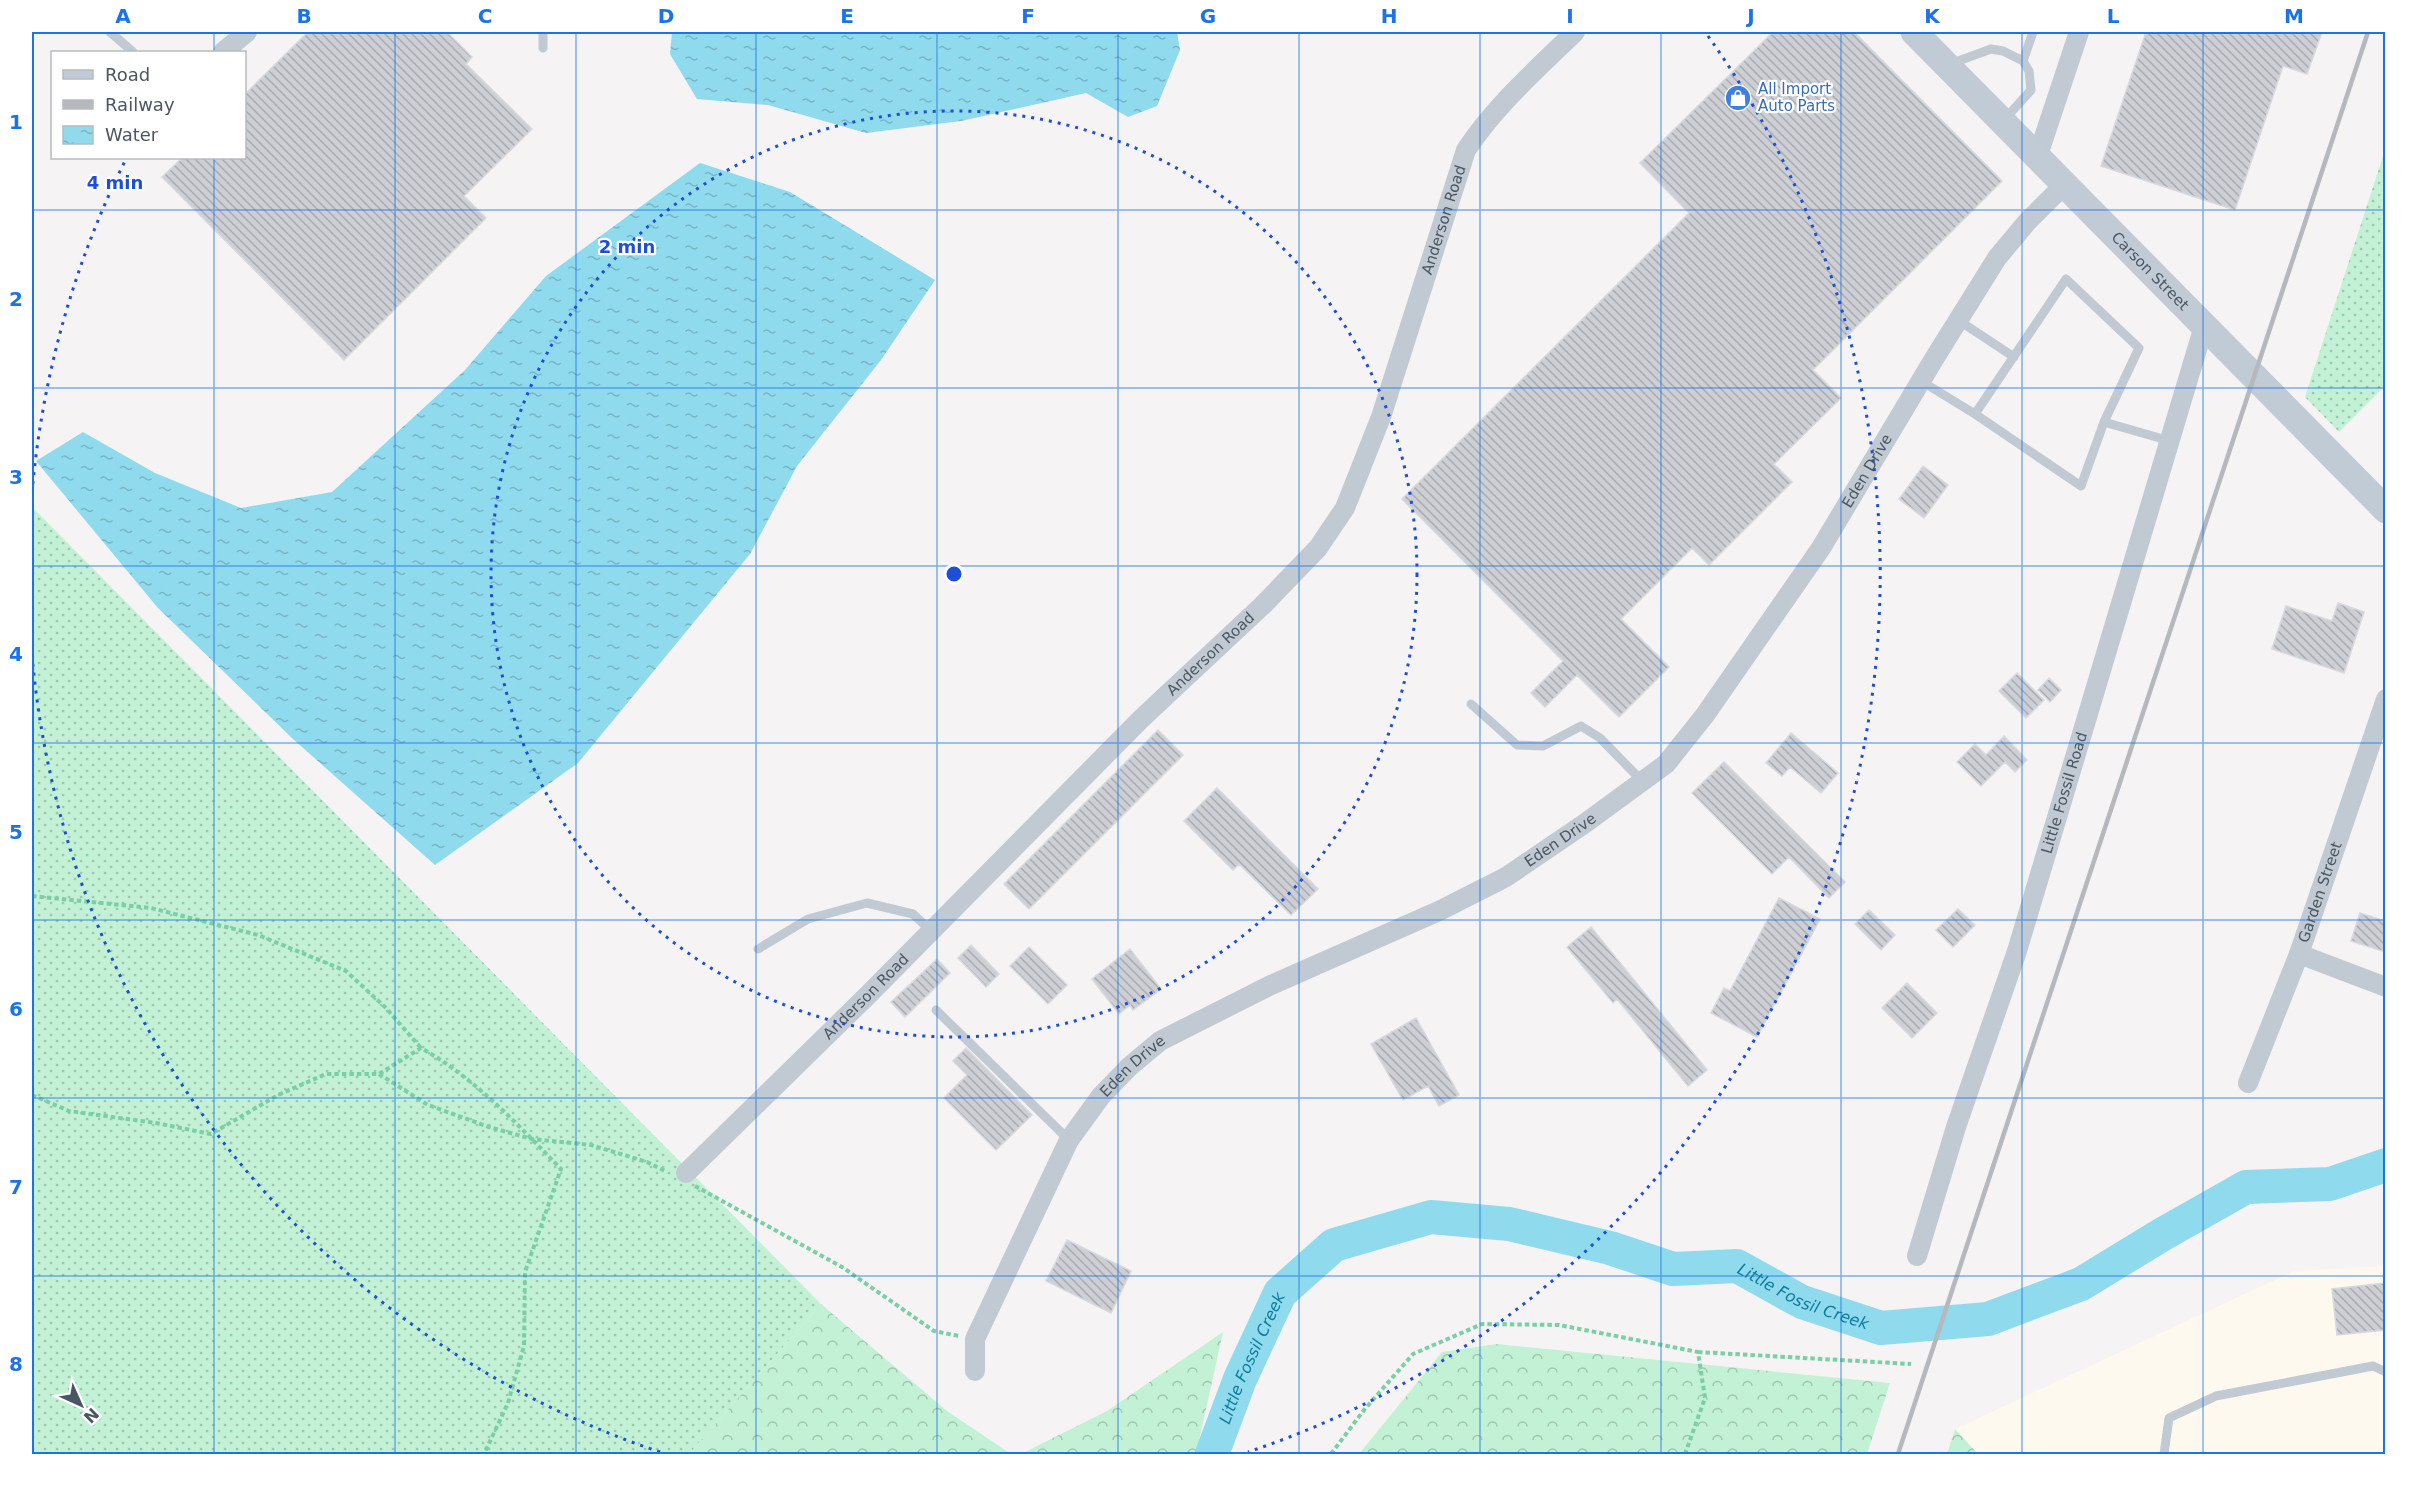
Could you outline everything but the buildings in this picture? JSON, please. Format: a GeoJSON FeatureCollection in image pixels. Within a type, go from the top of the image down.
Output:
{"type":"FeatureCollection","features":[{"type":"Feature","properties":{"kind":"street"},"geometry":{"type":"LineString","coordinates":[[225,51],[247,32]]}},
{"type":"Feature","properties":{"kind":"street","name":"Anderson Road"},"geometry":{"type":"LineString","coordinates":[[683,1177],[1141,719],[1263,605],[1318,548],[1345,508],[1381,417],[1466,150],[1481,127],[1500,106],[1575,32]]}},
{"type":"Feature","properties":{"kind":"street","name":"Carson Street"},"geometry":{"type":"LineString","coordinates":[[1914,32],[2385,510]]}},
{"type":"Feature","properties":{"kind":"street"},"geometry":{"type":"LineString","coordinates":[[2037,158],[2079,32]]}},
{"type":"Feature","properties":{"kind":"street","name":"Eden Drive"},"geometry":{"type":"LineString","coordinates":[[975,1371],[975,1339],[1069,1140],[1101,1096],[1129,1067],[1160,1041],[1271,985],[1442,910],[1506,877],[1584,824],[1665,764],[1706,715],[1821,548],[1997,258],[2027,222],[2064,184]]}},
{"type":"Feature","properties":{"kind":"street","name":"Little Fossil Road"},"geometry":{"type":"LineString","coordinates":[[1917,1256],[1956,1127],[2017,951],[2204,326]]}},
{"type":"Feature","properties":{"kind":"street","name":"Garden Street"},"geometry":{"type":"LineString","coordinates":[[2248,1083],[2300,954],[2385,699]]}},
{"type":"Feature","properties":{"kind":"street"},"geometry":{"type":"LineString","coordinates":[[2300,954],[2385,987]]}},
{"type":"Feature","properties":{"kind":"lane"},"geometry":{"type":"LineString","coordinates":[[110,32],[132,51]]}},
{"type":"Feature","properties":{"kind":"lane"},"geometry":{"type":"LineString","coordinates":[[543,32],[543,48]]}},
{"type":"Feature","properties":{"kind":"lane"},"geometry":{"type":"LineString","coordinates":[[2023,61],[2033,32]]}},
{"type":"Feature","properties":{"kind":"lane"},"geometry":{"type":"LineString","coordinates":[[1947,65],[1991,49],[2003,51],[2023,61],[2029,71],[2031,90],[2002,122]]}},
{"type":"Feature","properties":{"kind":"lane"},"geometry":{"type":"LineString","coordinates":[[1921,381],[1975,414],[2081,486],[2104,422],[2139,348],[2066,279],[1975,414]]}},
{"type":"Feature","properties":{"kind":"lane"},"geometry":{"type":"LineString","coordinates":[[1958,320],[2014,357]]}},
{"type":"Feature","properties":{"kind":"lane"},"geometry":{"type":"LineString","coordinates":[[2104,422],[2170,441]]}},
{"type":"Feature","properties":{"kind":"lane"},"geometry":{"type":"LineString","coordinates":[[1471,704],[1517,745],[1543,746],[1581,726],[1600,738],[1642,781]]}},
{"type":"Feature","properties":{"kind":"lane"},"geometry":{"type":"LineString","coordinates":[[758,949],[808,920],[867,903],[913,914],[931,931]]}},
{"type":"Feature","properties":{"kind":"lane"},"geometry":{"type":"LineString","coordinates":[[936,1010],[1069,1140]]}},
{"type":"Feature","properties":{"kind":"lane"},"geometry":{"type":"LineString","coordinates":[[2164,1455],[2169,1419],[2216,1396],[2373,1366],[2385,1372]]}},
{"type":"Feature","properties":{"kind":"path"},"geometry":{"type":"LineString","coordinates":[[32,896],[151,908],[258,935],[346,971],[385,1007],[421,1048],[450,1064],[483,1090],[561,1168],[525,1272],[524,1346],[508,1403],[484,1455]]}},
{"type":"Feature","properties":{"kind":"path"},"geometry":{"type":"LineString","coordinates":[[32,1095],[69,1111],[156,1123],[211,1134],[278,1095],[326,1074],[379,1074],[421,1048]]}},
{"type":"Feature","properties":{"kind":"path"},"geometry":{"type":"LineString","coordinates":[[379,1074],[428,1105],[532,1139],[591,1145],[647,1162],[683,1177],[842,1267],[934,1331],[975,1339]]}},
{"type":"Feature","properties":{"kind":"path"},"geometry":{"type":"LineString","coordinates":[[1330,1455],[1364,1410],[1413,1354],[1482,1324],[1559,1325],[1698,1352],[1911,1364]]}},
{"type":"Feature","properties":{"kind":"path"},"geometry":{"type":"LineString","coordinates":[[1685,1455],[1705,1398],[1698,1352]]}},
{"type":"Feature","properties":{"kind":"shaded area"},"geometry":{"type":"Polygon","coordinates":[[[2385,1266],[2385,1454],[1978,1454],[1955,1429],[2294,1271],[2385,1266]]]}},
{"type":"Feature","properties":{"kind":"green space"},"geometry":{"type":"Polygon","coordinates":[[[2385,150],[2385,386],[2339,432],[2305,397],[2385,150]]]}},
{"type":"Feature","properties":{"kind":"green space"},"geometry":{"type":"Polygon","coordinates":[[[32,507],[821,1304],[689,1454],[32,1454],[32,507]]]}},
{"type":"Feature","properties":{"kind":"green space"},"geometry":{"type":"Polygon","coordinates":[[[821,1304],[947,1411],[1011,1454],[689,1454],[821,1304]]]}},
{"type":"Feature","properties":{"kind":"green space"},"geometry":{"type":"Polygon","coordinates":[[[1223,1332],[1196,1454],[1021,1454],[1107,1411],[1223,1332]]]}},
{"type":"Feature","properties":{"kind":"green space"},"geometry":{"type":"Polygon","coordinates":[[[1497,1344],[1890,1383],[1867,1454],[1359,1454],[1442,1352],[1497,1344]]]}},
{"type":"Feature","properties":{"kind":"green space"},"geometry":{"type":"Polygon","coordinates":[[[1955,1429],[1978,1454],[1947,1454],[1955,1429]]]}},
{"type":"Feature","properties":{"kind":"water"},"geometry":{"type":"Polygon","coordinates":[[[672,32],[1177,32],[1180,50],[1157,106],[1128,117],[1086,93],[961,121],[866,133],[768,105],[697,99],[670,54],[672,32]]]}},
{"type":"Feature","properties":{"kind":"water"},"geometry":{"type":"Polygon","coordinates":[[[700,163],[790,192],[935,280],[881,360],[797,466],[750,554],[578,763],[435,865],[293,739],[158,608],[36,461],[83,432],[155,473],[241,508],[332,492],[465,370],[546,276],[700,163]]]}},
{"type":"Feature","properties":{"kind":"waterway","name":"Little Fossil Creek"},"geometry":{"type":"LineString","coordinates":[[1212,1454],[1240,1379],[1280,1293],[1334,1245],[1431,1217],[1509,1224],[1610,1248],[1673,1269],[1737,1266],[1802,1302],[1881,1328],[1988,1319],[2081,1284],[2246,1187],[2330,1184],[2386,1165]]}},
{"type":"Feature","properties":{"kind":"railway"},"geometry":{"type":"LineString","coordinates":[[1898,1454],[2368,32]]}},
{"type":"Feature","properties":{"kind":"place","name":"All Import Auto Parts"},"geometry":{"type":"Point","coordinates":[1738,98]}}]}
